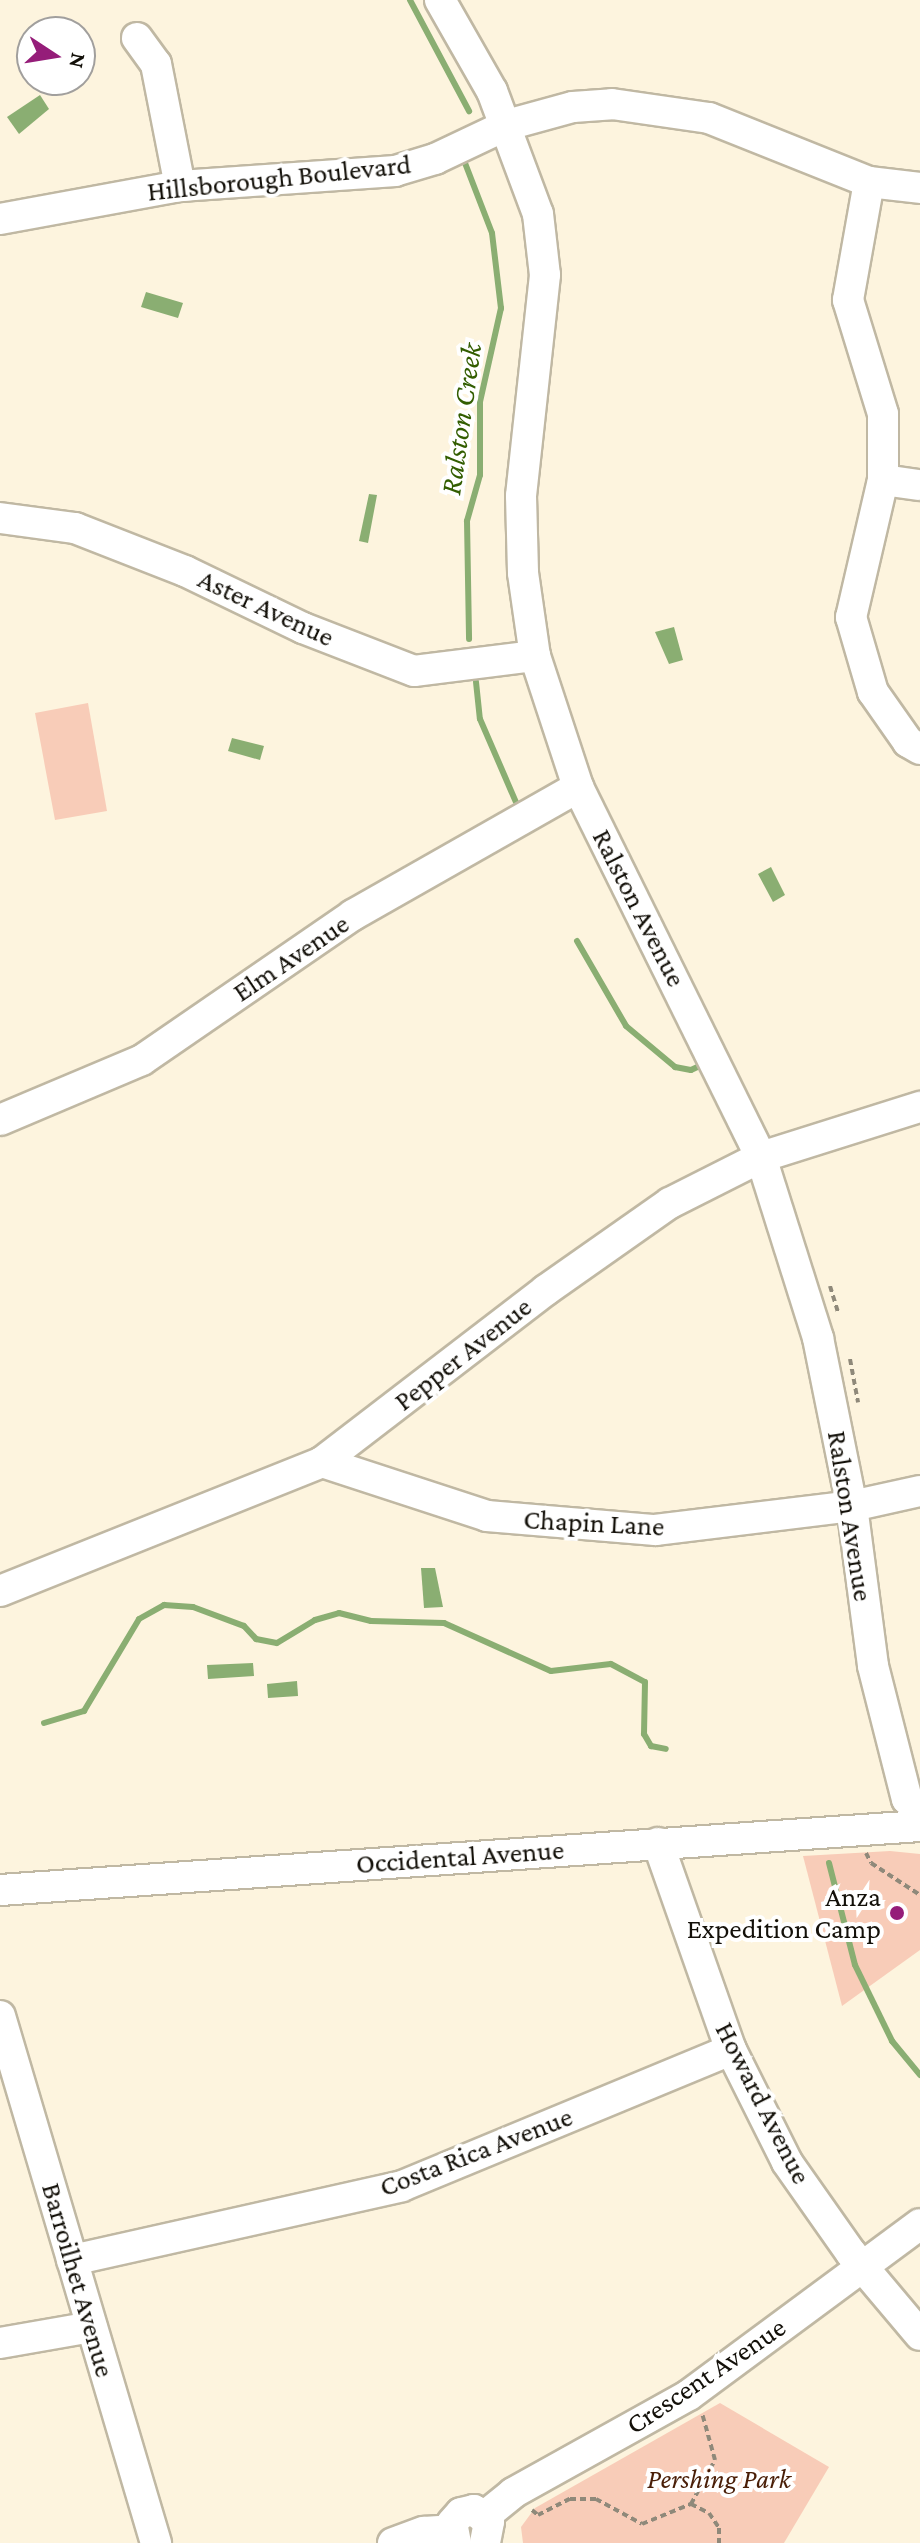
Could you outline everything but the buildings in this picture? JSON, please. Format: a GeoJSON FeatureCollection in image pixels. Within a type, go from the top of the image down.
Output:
{"type":"FeatureCollection","features":[{"type":"Feature","properties":{"kind":"street","name":"Ralston Avenue"},"geometry":{"type":"LineString","coordinates":[[440,0],[507,125],[538,214],[545,275],[521,496],[523,573],[535,656],[578,787],[761,1157],[818,1338],[852,1506],[873,1666],[907,1799],[920,1811]]}},
{"type":"Feature","properties":{"kind":"street"},"geometry":{"type":"LineString","coordinates":[[137,38],[156,64],[180,186]]}},
{"type":"Feature","properties":{"kind":"street","name":"Hillsborough Boulevard"},"geometry":{"type":"LineString","coordinates":[[0,219],[180,186],[395,171],[435,159],[507,125],[573,107],[677,110],[869,182],[920,188]]}},
{"type":"Feature","properties":{"kind":"street"},"geometry":{"type":"LineString","coordinates":[[869,182],[848,300],[883,414],[883,480],[851,617],[873,692],[908,742],[920,749]]}},
{"type":"Feature","properties":{"kind":"street"},"geometry":{"type":"LineString","coordinates":[[883,480],[920,485]]}},
{"type":"Feature","properties":{"kind":"street","name":"Aster Avenue"},"geometry":{"type":"LineString","coordinates":[[0,518],[75,528],[185,571],[303,628],[414,671],[535,656]]}},
{"type":"Feature","properties":{"kind":"street","name":"Elm Avenue"},"geometry":{"type":"LineString","coordinates":[[0,1120],[142,1060],[353,915],[578,787]]}},
{"type":"Feature","properties":{"kind":"street","name":"Pepper Avenue"},"geometry":{"type":"LineString","coordinates":[[0,1591],[322,1462],[546,1290],[670,1203],[761,1157],[920,1107]]}},
{"type":"Feature","properties":{"kind":"street","name":"Chapin Lane"},"geometry":{"type":"LineString","coordinates":[[322,1462],[487,1516],[640,1529],[852,1506],[920,1491]]}},
{"type":"Feature","properties":{"kind":"street","name":"Occidental Avenue"},"geometry":{"type":"LineString","coordinates":[[0,1890],[920,1826]]}},
{"type":"Feature","properties":{"kind":"street","name":"Howard Avenue"},"geometry":{"type":"LineString","coordinates":[[658,1843],[661,1863],[731,2050],[787,2162],[862,2268],[920,2335]]}},
{"type":"Feature","properties":{"kind":"street","name":"Barroilhet Avenue"},"geometry":{"type":"LineString","coordinates":[[0,2016],[156,2543]]}},
{"type":"Feature","properties":{"kind":"street","name":"Costa Rica Avenue"},"geometry":{"type":"LineString","coordinates":[[72,2260],[402,2186],[731,2050]]}},
{"type":"Feature","properties":{"kind":"street","name":"Crescent Avenue"},"geometry":{"type":"LineString","coordinates":[[485,2530],[513,2493],[689,2395],[920,2224]]}},
{"type":"Feature","properties":{"kind":"street"},"geometry":{"type":"LineString","coordinates":[[0,2343],[92,2327]]}},
{"type":"Feature","properties":{"kind":"street"},"geometry":{"type":"LineString","coordinates":[[393,2543],[424,2532],[454,2536],[461,2513],[474,2510],[485,2530]]}},
{"type":"Feature","properties":{"kind":"path"},"geometry":{"type":"LineString","coordinates":[[855,1830],[871,1863],[920,1895]]}},
{"type":"Feature","properties":{"kind":"path"},"geometry":{"type":"LineString","coordinates":[[513,2493],[538,2515],[570,2499],[596,2499],[642,2524],[691,2504],[715,2460],[706,2418],[689,2395]]}},
{"type":"Feature","properties":{"kind":"path"},"geometry":{"type":"LineString","coordinates":[[691,2504],[709,2513],[719,2528],[719,2543]]}},
{"type":"Feature","properties":{"kind":"green space"},"geometry":{"type":"Polygon","coordinates":[[[88,703],[107,811],[55,820],[35,713],[88,703]]]}},
{"type":"Feature","properties":{"kind":"green space"},"geometry":{"type":"Polygon","coordinates":[[[890,1851],[920,1854],[920,1950],[842,2006],[803,1856],[890,1851]]]}},
{"type":"Feature","properties":{"kind":"green space","name":"Pershing Park"},"geometry":{"type":"Polygon","coordinates":[[[720,2403],[829,2467],[784,2543],[523,2543],[521,2527],[535,2508],[720,2403]]]}},
{"type":"Feature","properties":{"kind":"shaded area"},"geometry":{"type":"Polygon","coordinates":[[[38,96],[49,109],[19,134],[7,117],[38,96]]]}},
{"type":"Feature","properties":{"kind":"shaded area"},"geometry":{"type":"Polygon","coordinates":[[[146,292],[183,303],[178,318],[141,307],[146,292]]]}},
{"type":"Feature","properties":{"kind":"shaded area"},"geometry":{"type":"Polygon","coordinates":[[[369,494],[377,495],[368,543],[359,541],[369,494]]]}},
{"type":"Feature","properties":{"kind":"shaded area"},"geometry":{"type":"Polygon","coordinates":[[[674,627],[683,660],[669,664],[655,632],[674,627]]]}},
{"type":"Feature","properties":{"kind":"shaded area"},"geometry":{"type":"Polygon","coordinates":[[[232,738],[264,746],[260,760],[228,751],[232,738]]]}},
{"type":"Feature","properties":{"kind":"shaded area"},"geometry":{"type":"Polygon","coordinates":[[[771,867],[785,895],[773,902],[758,874],[771,867]]]}},
{"type":"Feature","properties":{"kind":"shaded area"},"geometry":{"type":"Polygon","coordinates":[[[421,1568],[435,1568],[443,1607],[424,1608],[421,1568]]]}},
{"type":"Feature","properties":{"kind":"shaded area"},"geometry":{"type":"Polygon","coordinates":[[[253,1663],[254,1676],[208,1679],[207,1665],[253,1663]]]}},
{"type":"Feature","properties":{"kind":"shaded area"},"geometry":{"type":"Polygon","coordinates":[[[297,1681],[298,1696],[268,1698],[267,1684],[297,1681]]]}},
{"type":"Feature","properties":{"kind":"waterway","name":"Ralston Creek"},"geometry":{"type":"LineString","coordinates":[[410,0],[469,111]]}},
{"type":"Feature","properties":{"kind":"waterway","name":"Ralston Creek"},"geometry":{"type":"LineString","coordinates":[[465,163],[492,233],[501,308],[480,402],[480,475],[467,521],[469,639]]}},
{"type":"Feature","properties":{"kind":"waterway","name":"Ralston Creek"},"geometry":{"type":"LineString","coordinates":[[476,682],[480,719],[516,802]]}},
{"type":"Feature","properties":{"kind":"waterway","name":"Ralston Creek"},"geometry":{"type":"LineString","coordinates":[[577,941],[626,1026],[675,1067],[691,1070],[706,1063]]}},
{"type":"Feature","properties":{"kind":"waterway"},"geometry":{"type":"LineString","coordinates":[[44,1723],[84,1711],[139,1619],[164,1605],[193,1607],[244,1626],[256,1639],[277,1643],[315,1620],[339,1613],[371,1621],[444,1623],[551,1671],[611,1664],[645,1682],[644,1734],[651,1746],[666,1749]]}},
{"type":"Feature","properties":{"kind":"waterway"},"geometry":{"type":"LineString","coordinates":[[829,1863],[855,1965],[892,2041],[920,2075]]}},
{"type":"Feature","properties":{"kind":"place","name":"Anza Expedition Camp"},"geometry":{"type":"Point","coordinates":[897,1913]}}]}
